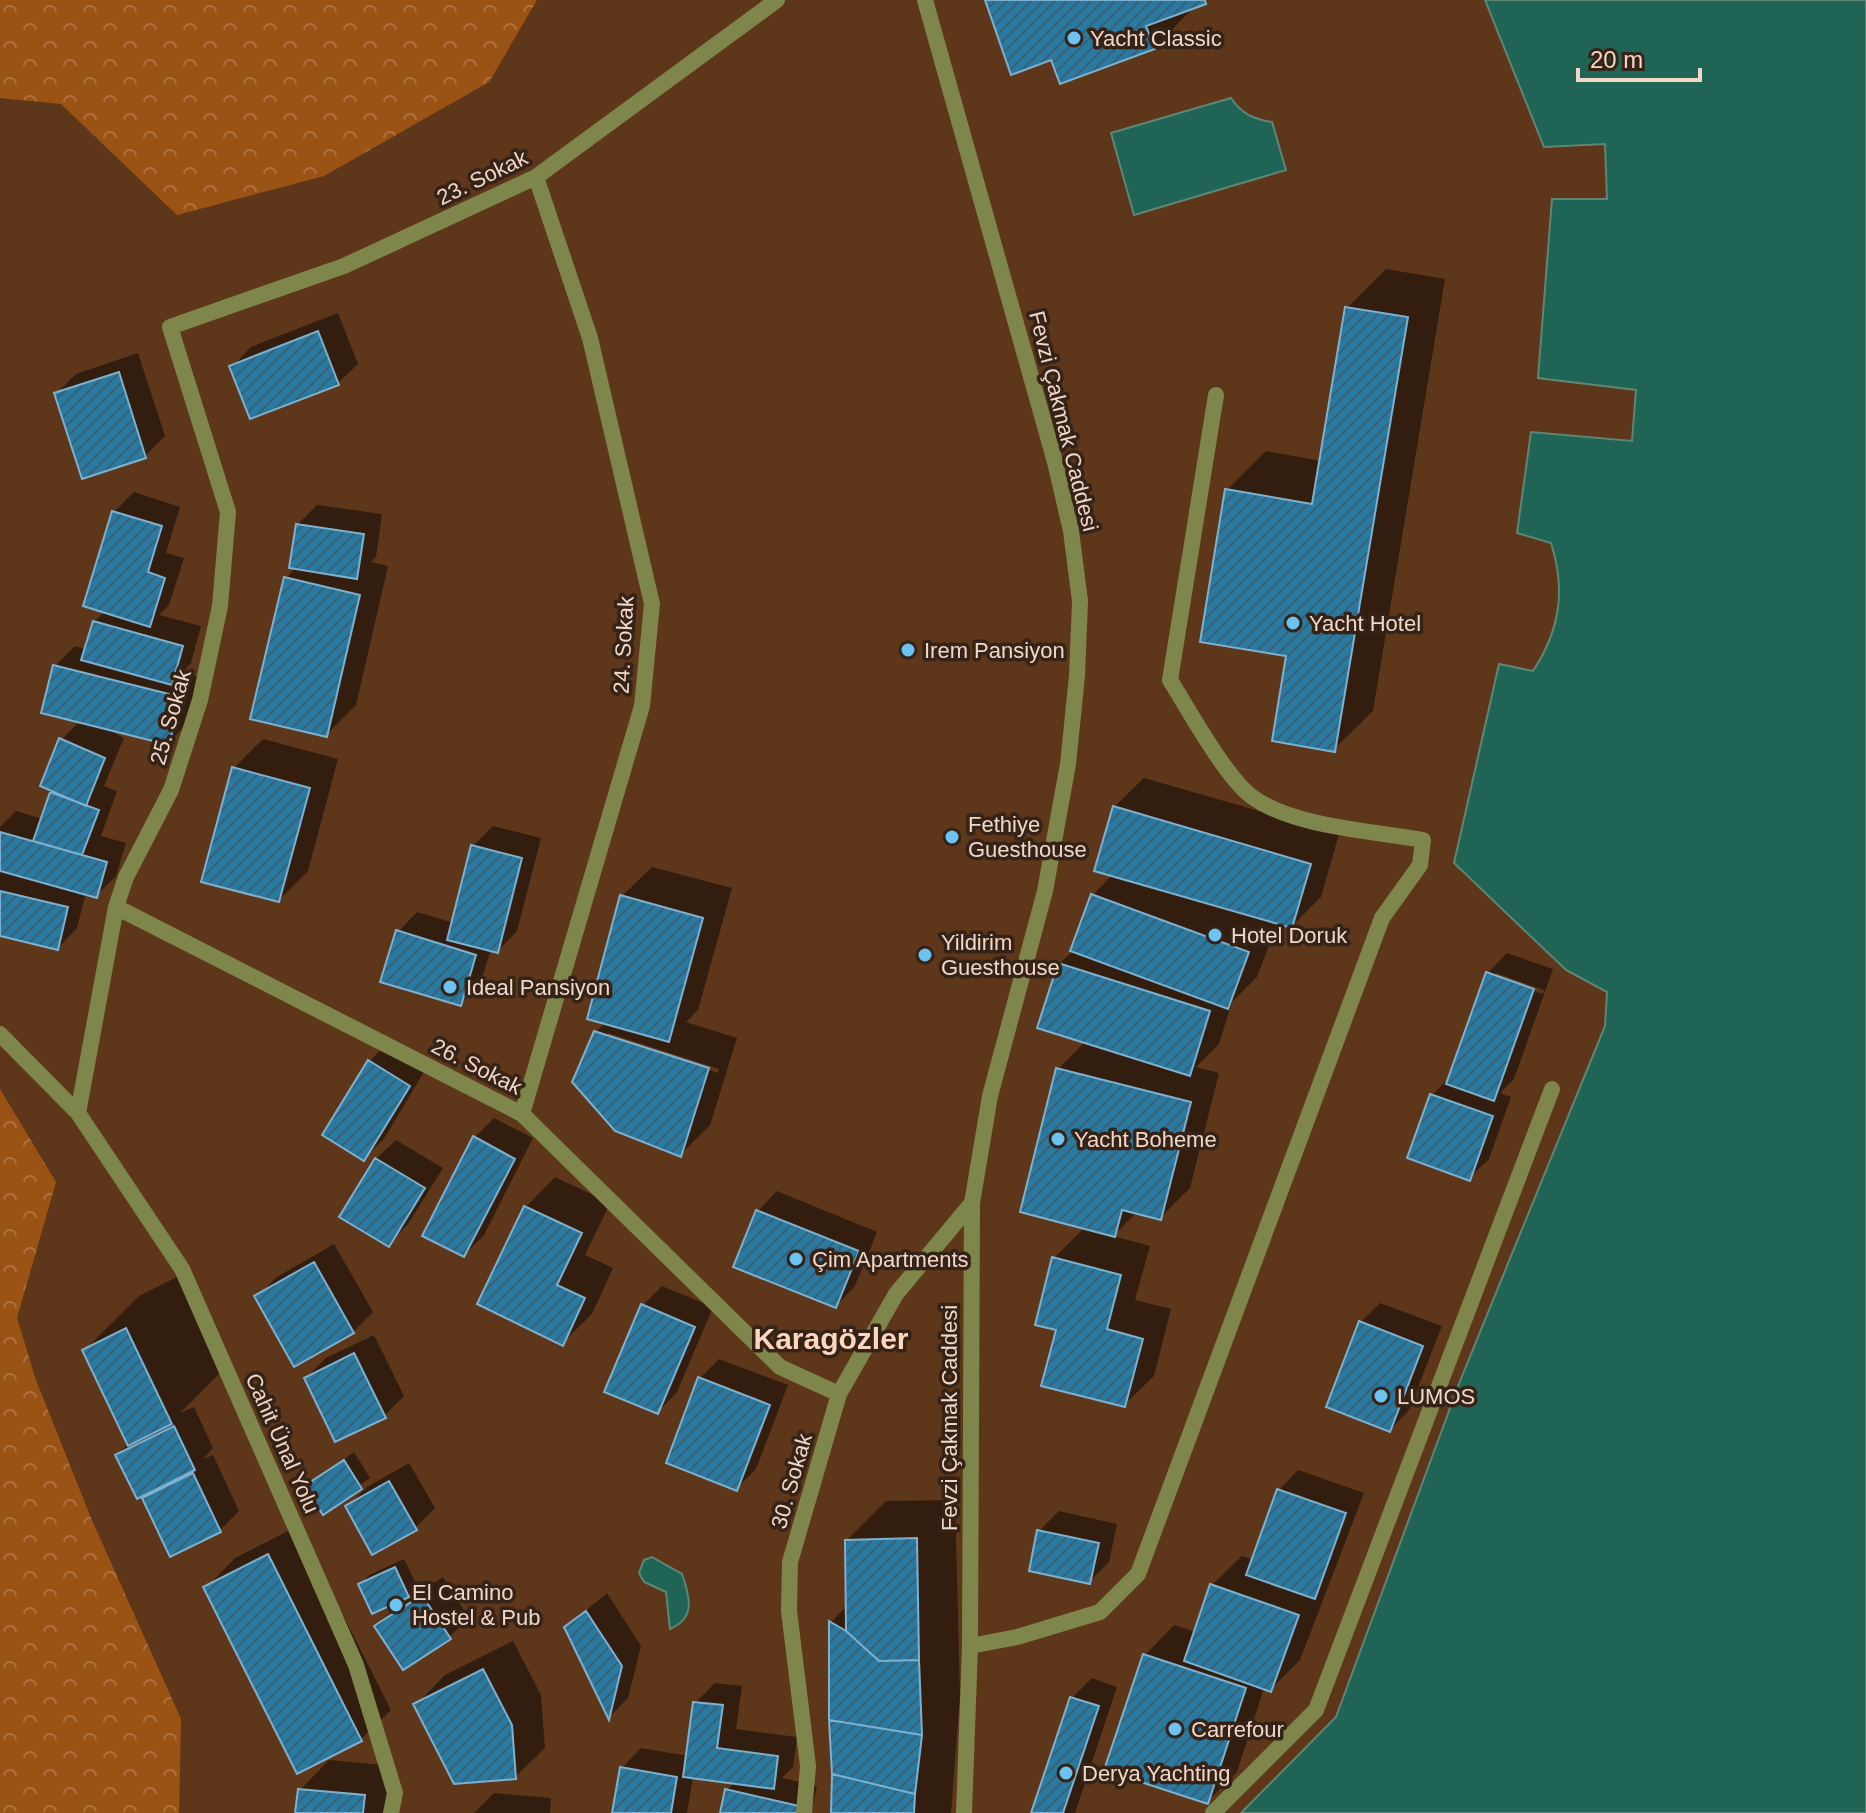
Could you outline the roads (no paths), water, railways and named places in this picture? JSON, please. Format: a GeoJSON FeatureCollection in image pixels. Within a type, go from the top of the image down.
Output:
{"type":"FeatureCollection","features":[{"type":"Feature","properties":{"kind":"street","name":"23. Sokak"},"geometry":{"type":"LineString","coordinates":[[170,327],[344,266],[536,177],[777,0]]}},
{"type":"Feature","properties":{"kind":"street","name":"Fevzi Çakmak Caddesi"},"geometry":{"type":"LineString","coordinates":[[925,0],[1055,462],[1071,531],[1080,601],[1077,676],[1061,806],[1045,891],[990,1096],[972,1203],[970,1646],[964,1813]]}},
{"type":"Feature","properties":{"kind":"street","name":"24. Sokak"},"geometry":{"type":"LineString","coordinates":[[522,1114],[642,706],[652,604],[590,338],[536,177]]}},
{"type":"Feature","properties":{"kind":"street","name":"25. Sokak"},"geometry":{"type":"LineString","coordinates":[[78,1113],[116,907],[126,877],[171,790],[200,700],[220,606],[228,512],[170,327]]}},
{"type":"Feature","properties":{"kind":"street"},"geometry":{"type":"LineString","coordinates":[[970,1646],[1017,1637],[1100,1612],[1138,1574],[1382,918],[1420,865],[1423,840],[1289,816],[1250,795],[1206,739],[1170,680],[1216,395]]}},
{"type":"Feature","properties":{"kind":"street","name":"26. Sokak"},"geometry":{"type":"LineString","coordinates":[[116,907],[522,1114],[780,1367],[839,1394]]}},
{"type":"Feature","properties":{"kind":"street","name":"Cahit Ünal Yolu"},"geometry":{"type":"LineString","coordinates":[[0,1034],[78,1113],[182,1269],[356,1665],[395,1793],[391,1813]]}},
{"type":"Feature","properties":{"kind":"street"},"geometry":{"type":"LineString","coordinates":[[1213,1813],[1316,1710],[1552,1089]]}},
{"type":"Feature","properties":{"kind":"street","name":"30. Sokak"},"geometry":{"type":"LineString","coordinates":[[804,1813],[808,1766],[789,1611],[790,1562],[839,1394],[896,1294],[972,1203]]}},
{"type":"Feature","properties":{"kind":"water"},"geometry":{"type":"Polygon","coordinates":[[[1485,0],[1866,0],[1866,1813],[1241,1813],[1336,1717],[1460,1381],[1605,1026],[1607,992],[1566,970],[1454,863],[1499,664],[1533,671],[1549,640],[1558,609],[1558,577],[1551,543],[1517,533],[1531,432],[1632,441],[1636,390],[1538,378],[1552,199],[1607,199],[1605,144],[1544,147],[1485,0]]]}},
{"type":"Feature","properties":{"kind":"water"},"geometry":{"type":"Polygon","coordinates":[[[1231,98],[1248,115],[1272,122],[1286,170],[1134,215],[1111,133],[1231,98]]]}},
{"type":"Feature","properties":{"kind":"water"},"geometry":{"type":"Polygon","coordinates":[[[652,1557],[682,1574],[687,1591],[687,1613],[670,1629],[666,1592],[644,1582],[639,1573],[644,1560],[652,1557]]]}},
{"type":"Feature","properties":{"kind":"place","name":"Yacht Classic"},"geometry":{"type":"Point","coordinates":[1074,38]}},
{"type":"Feature","properties":{"kind":"place","name":"Yacht Hotel"},"geometry":{"type":"Point","coordinates":[1293,623]}},
{"type":"Feature","properties":{"kind":"place","name":"Irem Pansiyon"},"geometry":{"type":"Point","coordinates":[908,650]}},
{"type":"Feature","properties":{"kind":"place","name":"Fethiye Guesthouse"},"geometry":{"type":"Point","coordinates":[952,837]}},
{"type":"Feature","properties":{"kind":"place","name":"Hotel Doruk"},"geometry":{"type":"Point","coordinates":[1215,935]}},
{"type":"Feature","properties":{"kind":"place","name":"Yildirim Guesthouse"},"geometry":{"type":"Point","coordinates":[925,955]}},
{"type":"Feature","properties":{"kind":"place","name":"Ideal Pansiyon"},"geometry":{"type":"Point","coordinates":[450,987]}},
{"type":"Feature","properties":{"kind":"place","name":"Yacht Boheme"},"geometry":{"type":"Point","coordinates":[1058,1139]}},
{"type":"Feature","properties":{"kind":"place","name":"Çim Apartments"},"geometry":{"type":"Point","coordinates":[796,1259]}},
{"type":"Feature","properties":{"kind":"place","name":"LUMOS"},"geometry":{"type":"Point","coordinates":[1381,1396]}},
{"type":"Feature","properties":{"kind":"place","name":"El Camino Hostel & Pub"},"geometry":{"type":"Point","coordinates":[396,1605]}},
{"type":"Feature","properties":{"kind":"place","name":"Carrefour"},"geometry":{"type":"Point","coordinates":[1175,1729]}},
{"type":"Feature","properties":{"kind":"place","name":"Derya Yachting"},"geometry":{"type":"Point","coordinates":[1066,1773]}},
{"type":"Feature","properties":{"kind":"district","name":"Karagözler"},"geometry":{"type":"Point","coordinates":[831,1339]}}]}
